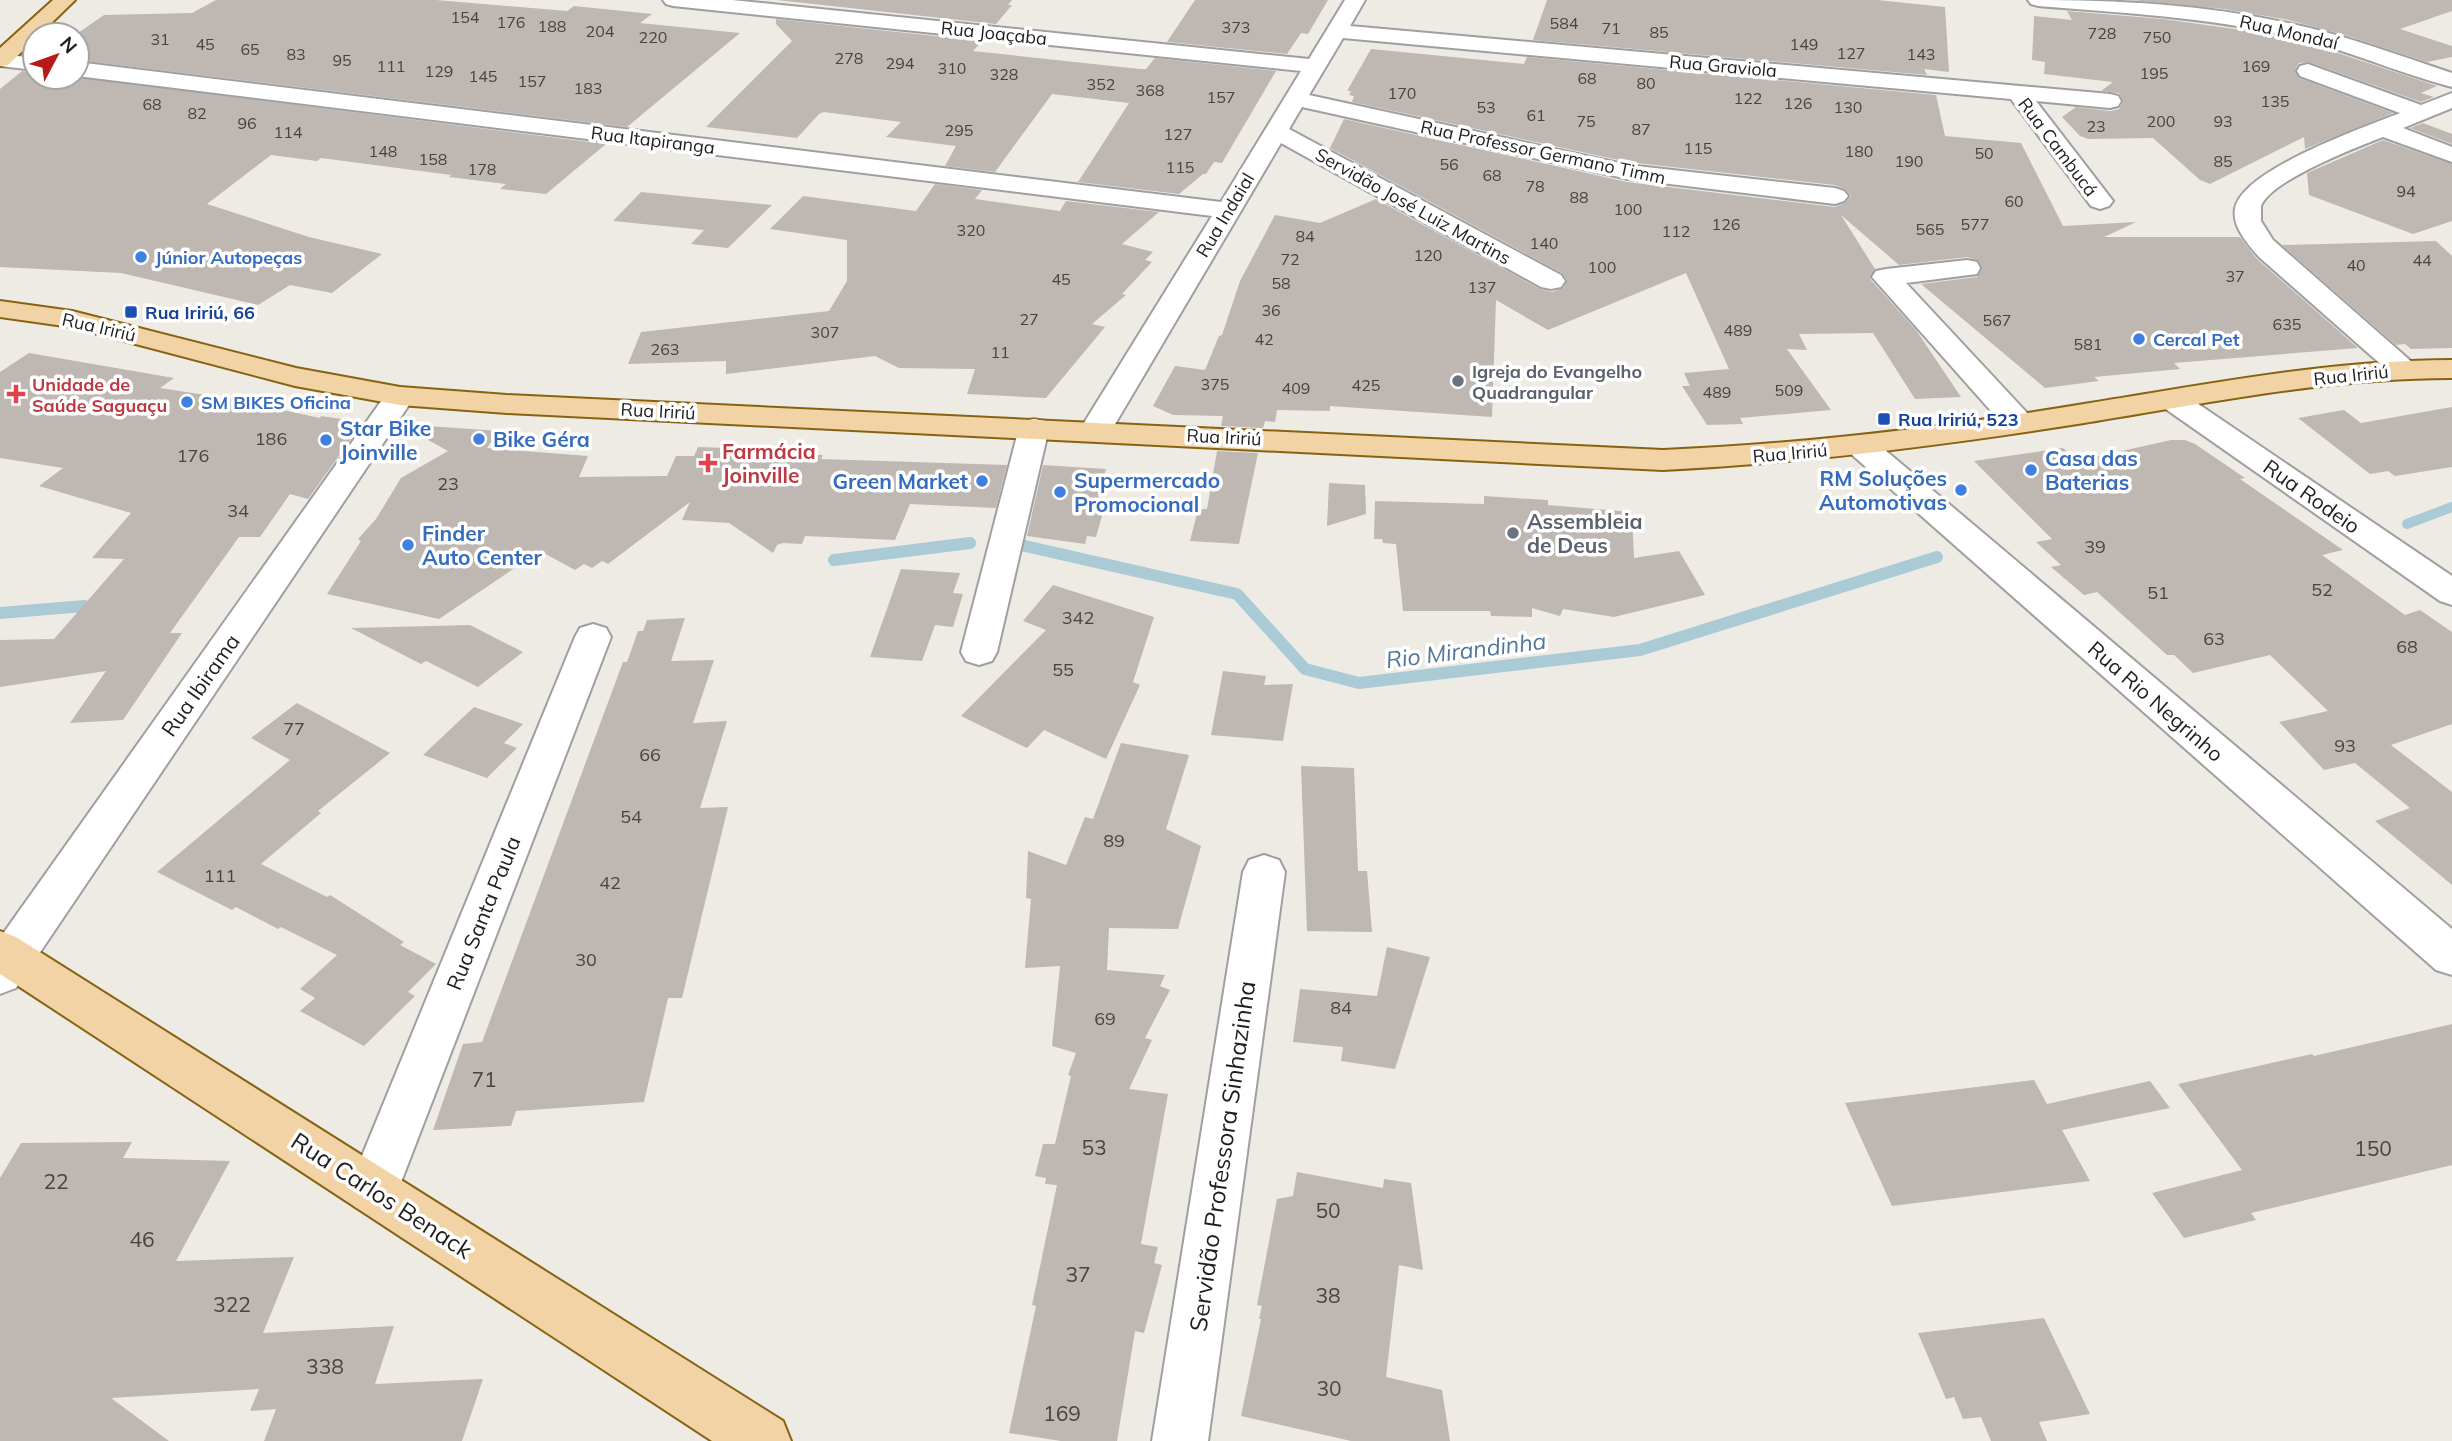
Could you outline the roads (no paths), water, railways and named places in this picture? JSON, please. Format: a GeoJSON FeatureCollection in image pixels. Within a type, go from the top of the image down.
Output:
{"type":"FeatureCollection","features":[{"type":"Feature","properties":{"kind":"main road"},"geometry":{"type":"LineString","coordinates":[[0,60],[65,0]]}},
{"type":"Feature","properties":{"kind":"main road","name":"Rua Iririú"},"geometry":{"type":"LineString","coordinates":[[0,309],[72,319],[295,377],[400,397],[1663,460],[1730,459],[1861,446],[2320,377],[2403,369],[2452,369]]}},
{"type":"Feature","properties":{"kind":"main road","name":"Rua Carlos Benack"},"geometry":{"type":"LineString","coordinates":[[4,960],[373,1189],[763,1441]]}},
{"type":"Feature","properties":{"kind":"street","name":"Rua Joaçaba"},"geometry":{"type":"LineString","coordinates":[[673,0],[1315,66]]}},
{"type":"Feature","properties":{"kind":"street","name":"Rua Indaial"},"geometry":{"type":"LineString","coordinates":[[1095,431],[1355,0]]}},
{"type":"Feature","properties":{"kind":"street","name":"Rua Mondaí"},"geometry":{"type":"LineString","coordinates":[[2038,0],[2186,13],[2264,24],[2334,41],[2452,80]]}},
{"type":"Feature","properties":{"kind":"street","name":"Rua Graviola"},"geometry":{"type":"LineString","coordinates":[[1336,31],[2110,101]]}},
{"type":"Feature","properties":{"kind":"street"},"geometry":{"type":"LineString","coordinates":[[0,60],[21,62]]}},
{"type":"Feature","properties":{"kind":"street","name":"Rua Itapiranga"},"geometry":{"type":"LineString","coordinates":[[91,71],[1228,210]]}},
{"type":"Feature","properties":{"kind":"street"},"geometry":{"type":"LineString","coordinates":[[2308,71],[2422,113]]}},
{"type":"Feature","properties":{"kind":"street","name":"Rua Cambucá"},"geometry":{"type":"LineString","coordinates":[[2017,92],[2100,201]]}},
{"type":"Feature","properties":{"kind":"street","name":"Rua Professor Germano Timm"},"geometry":{"type":"LineString","coordinates":[[1295,99],[1628,172],[1835,196]]}},
{"type":"Feature","properties":{"kind":"street"},"geometry":{"type":"LineString","coordinates":[[2403,369],[2255,237],[2249,224],[2251,200],[2277,176],[2452,100]]}},
{"type":"Feature","properties":{"kind":"street"},"geometry":{"type":"LineString","coordinates":[[2384,129],[2452,155]]}},
{"type":"Feature","properties":{"kind":"street","name":"Servidão José Luiz Martins"},"geometry":{"type":"LineString","coordinates":[[1276,131],[1551,281]]}},
{"type":"Feature","properties":{"kind":"street"},"geometry":{"type":"LineString","coordinates":[[1967,268],[1886,277],[2018,422]]}},
{"type":"Feature","properties":{"kind":"street","name":"Rua Ibirama"},"geometry":{"type":"LineString","coordinates":[[4,960],[400,397]]}},
{"type":"Feature","properties":{"kind":"street","name":"Rua Rodeio"},"geometry":{"type":"LineString","coordinates":[[2171,399],[2452,593]]}},
{"type":"Feature","properties":{"kind":"street"},"geometry":{"type":"LineString","coordinates":[[979,652],[1034,428]]}},
{"type":"Feature","properties":{"kind":"street","name":"Rua Rio Negrinho"},"geometry":{"type":"LineString","coordinates":[[1861,446],[2452,956]]}},
{"type":"Feature","properties":{"kind":"street","name":"Rua Santa Paula"},"geometry":{"type":"LineString","coordinates":[[373,1189],[593,637]]}},
{"type":"Feature","properties":{"kind":"street","name":"Servidão Professora Sinhazinha"},"geometry":{"type":"LineString","coordinates":[[1180,1441],[1264,872]]}},
{"type":"Feature","properties":{"kind":"waterway","name":"Rio Mirandinha"},"geometry":{"type":"LineString","coordinates":[[2407,524],[2452,507]]}},
{"type":"Feature","properties":{"kind":"waterway","name":"Rio Mirandinha"},"geometry":{"type":"LineString","coordinates":[[834,560],[970,543]]}},
{"type":"Feature","properties":{"kind":"waterway","name":"Rio Mirandinha"},"geometry":{"type":"LineString","coordinates":[[1025,546],[1237,594],[1305,669],[1359,683],[1640,650],[1937,557]]}},
{"type":"Feature","properties":{"kind":"waterway","name":"Rio Mirandinha"},"geometry":{"type":"LineString","coordinates":[[0,613],[84,606]]}},
{"type":"Feature","properties":{"kind":"place","name":"Júnior Autopeças"},"geometry":{"type":"Point","coordinates":[141,257]}},
{"type":"Feature","properties":{"kind":"place","name":"Rua Iririú, 66"},"geometry":{"type":"Point","coordinates":[131,312]}},
{"type":"Feature","properties":{"kind":"place","name":"Cercal Pet"},"geometry":{"type":"Point","coordinates":[2139,339]}},
{"type":"Feature","properties":{"kind":"place","name":"Igreja do Evangelho Quadrangular"},"geometry":{"type":"Point","coordinates":[1458,381]}},
{"type":"Feature","properties":{"kind":"place","name":"Unidade de Saúde Saguaçu"},"geometry":{"type":"Point","coordinates":[16,394]}},
{"type":"Feature","properties":{"kind":"place","name":"SM BIKES Oficina"},"geometry":{"type":"Point","coordinates":[187,402]}},
{"type":"Feature","properties":{"kind":"place","name":"Rua Iririú, 523"},"geometry":{"type":"Point","coordinates":[1884,419]}},
{"type":"Feature","properties":{"kind":"place","name":"Bike Géra"},"geometry":{"type":"Point","coordinates":[479,439]}},
{"type":"Feature","properties":{"kind":"place","name":"Star Bike Joinville"},"geometry":{"type":"Point","coordinates":[326,440]}},
{"type":"Feature","properties":{"kind":"place","name":"Farmácia Joinville"},"geometry":{"type":"Point","coordinates":[708,463]}},
{"type":"Feature","properties":{"kind":"place","name":"Casa das Baterias"},"geometry":{"type":"Point","coordinates":[2031,470]}},
{"type":"Feature","properties":{"kind":"place","name":"Green Market"},"geometry":{"type":"Point","coordinates":[982,481]}},
{"type":"Feature","properties":{"kind":"place","name":"RM Soluções Automotivas"},"geometry":{"type":"Point","coordinates":[1961,490]}},
{"type":"Feature","properties":{"kind":"place","name":"Supermercado Promocional"},"geometry":{"type":"Point","coordinates":[1060,492]}},
{"type":"Feature","properties":{"kind":"place","name":"Assembleia de Deus"},"geometry":{"type":"Point","coordinates":[1513,533]}},
{"type":"Feature","properties":{"kind":"place","name":"Finder Auto Center"},"geometry":{"type":"Point","coordinates":[408,545]}}]}
